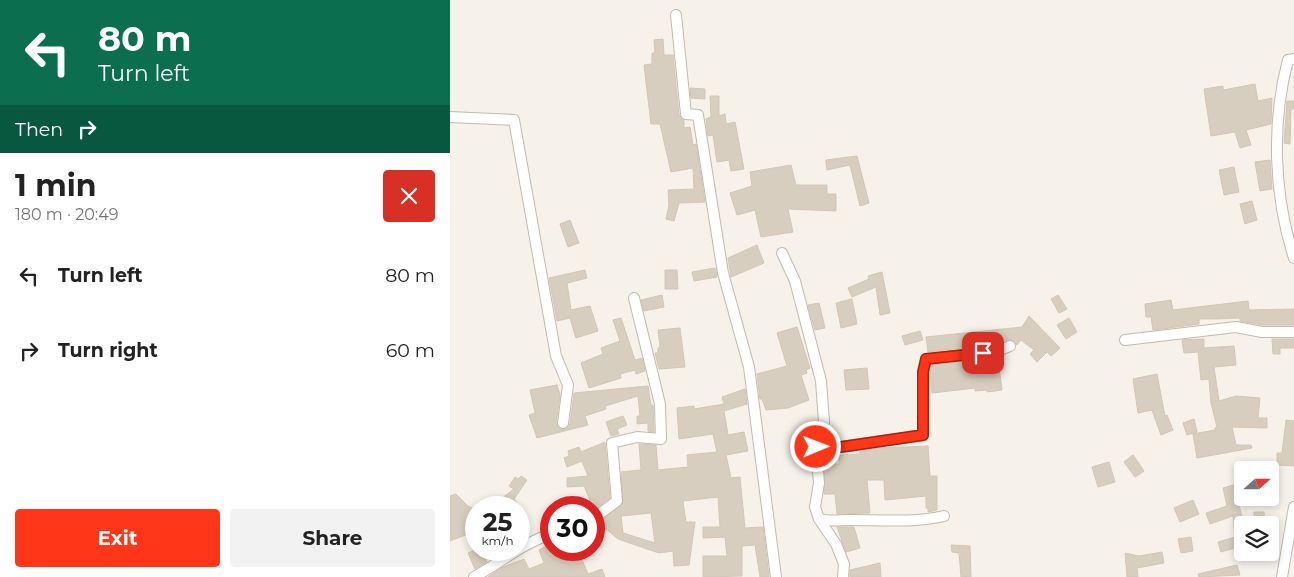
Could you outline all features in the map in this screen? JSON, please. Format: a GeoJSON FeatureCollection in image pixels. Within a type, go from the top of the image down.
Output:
{"type":"FeatureCollection","features":[{"type":"Feature","properties":{"kind":"street"},"geometry":{"type":"LineString","coordinates":[[676,15],[686,114],[698,115],[722,273],[749,367],[776,577]]}},
{"type":"Feature","properties":{"kind":"street"},"geometry":{"type":"LineString","coordinates":[[1294,59],[1288,60],[1282,81],[1277,139],[1281,210],[1294,258]]}},
{"type":"Feature","properties":{"kind":"street"},"geometry":{"type":"LineString","coordinates":[[450,117],[514,120],[556,356],[568,385],[562,423]]}},
{"type":"Feature","properties":{"kind":"street"},"geometry":{"type":"LineString","coordinates":[[782,253],[798,290],[821,381],[824,422],[816,447],[819,484],[815,506],[820,519],[836,544],[844,564],[843,577]]}},
{"type":"Feature","properties":{"kind":"street"},"geometry":{"type":"LineString","coordinates":[[605,510],[617,501],[612,444],[637,437],[661,439],[660,404],[634,298]]}},
{"type":"Feature","properties":{"kind":"street"},"geometry":{"type":"LineString","coordinates":[[1124,340],[1236,327],[1262,332],[1294,332]]}},
{"type":"Feature","properties":{"kind":"street"},"geometry":{"type":"LineString","coordinates":[[816,447],[841,447],[919,438],[923,435],[924,431],[923,372],[926,359],[998,351],[1010,346]]}},
{"type":"Feature","properties":{"kind":"street"},"geometry":{"type":"LineString","coordinates":[[1282,577],[1294,507]]}},
{"type":"Feature","properties":{"kind":"street"},"geometry":{"type":"LineString","coordinates":[[820,519],[832,522],[848,520],[930,519],[944,516]]}},
{"type":"Feature","properties":{"kind":"street"},"geometry":{"type":"LineString","coordinates":[[474,577],[540,538]]}},
{"type":"Feature","properties":{"kind":"building"},"geometry":{"type":"Polygon","coordinates":[[[663,39],[664,55],[673,55],[679,115],[684,120],[684,128],[690,127],[693,145],[696,144],[705,202],[679,203],[674,221],[666,219],[669,205],[668,190],[694,189],[693,168],[671,172],[660,124],[651,124],[644,65],[652,64],[652,53],[655,53],[654,40],[663,39]]]}},
{"type":"Feature","properties":{"kind":"building"},"geometry":{"type":"Polygon","coordinates":[[[1255,84],[1258,101],[1272,98],[1271,124],[1246,130],[1251,145],[1240,148],[1235,132],[1211,136],[1204,89],[1223,86],[1223,90],[1255,84]]]}},
{"type":"Feature","properties":{"kind":"building"},"geometry":{"type":"Polygon","coordinates":[[[690,88],[705,89],[705,99],[691,98],[690,88]]]}},
{"type":"Feature","properties":{"kind":"building"},"geometry":{"type":"Polygon","coordinates":[[[710,96],[719,96],[719,116],[725,114],[726,124],[735,122],[744,169],[731,171],[729,160],[717,162],[713,135],[708,136],[706,119],[711,117],[710,96]]]}},
{"type":"Feature","properties":{"kind":"building"},"geometry":{"type":"Polygon","coordinates":[[[1287,101],[1294,101],[1294,109],[1291,109],[1290,144],[1284,143],[1287,101]]]}},
{"type":"Feature","properties":{"kind":"building"},"geometry":{"type":"Polygon","coordinates":[[[857,156],[869,203],[860,206],[850,165],[827,170],[826,163],[826,160],[857,156]]]}},
{"type":"Feature","properties":{"kind":"building"},"geometry":{"type":"Polygon","coordinates":[[[1270,160],[1272,189],[1260,191],[1255,162],[1270,160]]]}},
{"type":"Feature","properties":{"kind":"building"},"geometry":{"type":"Polygon","coordinates":[[[791,165],[796,185],[827,185],[827,194],[836,194],[836,211],[788,209],[793,232],[761,237],[755,210],[737,215],[730,193],[752,186],[750,172],[791,165]]]}},
{"type":"Feature","properties":{"kind":"building"},"geometry":{"type":"Polygon","coordinates":[[[1234,167],[1239,192],[1224,195],[1219,170],[1234,167]]]}},
{"type":"Feature","properties":{"kind":"building"},"geometry":{"type":"Polygon","coordinates":[[[1252,201],[1257,220],[1245,224],[1240,204],[1252,201]]]}},
{"type":"Feature","properties":{"kind":"building"},"geometry":{"type":"Polygon","coordinates":[[[570,220],[579,243],[568,247],[560,224],[570,220]]]}},
{"type":"Feature","properties":{"kind":"building"},"geometry":{"type":"Polygon","coordinates":[[[757,245],[764,263],[731,277],[728,258],[757,245]]]}},
{"type":"Feature","properties":{"kind":"building"},"geometry":{"type":"Polygon","coordinates":[[[715,268],[717,277],[694,281],[692,272],[715,268]]]}},
{"type":"Feature","properties":{"kind":"building"},"geometry":{"type":"Polygon","coordinates":[[[585,270],[587,278],[567,283],[571,310],[590,306],[598,331],[576,338],[570,318],[557,321],[549,278],[585,270]]]}},
{"type":"Feature","properties":{"kind":"building"},"geometry":{"type":"Polygon","coordinates":[[[665,270],[677,270],[678,289],[665,289],[665,270]]]}},
{"type":"Feature","properties":{"kind":"building"},"geometry":{"type":"Polygon","coordinates":[[[882,272],[890,313],[880,315],[876,287],[852,297],[848,288],[869,279],[868,276],[882,272]]]}},
{"type":"Feature","properties":{"kind":"building"},"geometry":{"type":"Polygon","coordinates":[[[662,295],[664,307],[644,311],[641,300],[662,295]]]}},
{"type":"Feature","properties":{"kind":"building"},"geometry":{"type":"Polygon","coordinates":[[[1058,295],[1067,309],[1059,313],[1051,299],[1058,295]]]}},
{"type":"Feature","properties":{"kind":"building"},"geometry":{"type":"Polygon","coordinates":[[[852,299],[857,324],[841,328],[836,303],[852,299]]]}},
{"type":"Feature","properties":{"kind":"building"},"geometry":{"type":"Polygon","coordinates":[[[1171,300],[1173,310],[1248,301],[1249,310],[1294,309],[1294,325],[1263,325],[1240,321],[1240,318],[1199,319],[1199,324],[1153,330],[1151,317],[1146,317],[1145,304],[1171,300]]]}},
{"type":"Feature","properties":{"kind":"building"},"geometry":{"type":"Polygon","coordinates":[[[819,303],[825,328],[815,330],[808,305],[819,303]]]}},
{"type":"Feature","properties":{"kind":"building"},"geometry":{"type":"Polygon","coordinates":[[[1029,316],[1060,348],[1051,356],[1047,352],[1037,362],[1030,354],[1034,350],[1021,340],[1017,345],[1010,339],[996,344],[928,352],[926,337],[1022,327],[1029,316]]]}},
{"type":"Feature","properties":{"kind":"building"},"geometry":{"type":"Polygon","coordinates":[[[621,318],[635,360],[642,358],[645,371],[636,374],[635,370],[620,374],[621,378],[589,388],[581,363],[603,354],[601,348],[620,341],[613,320],[621,318]]]}},
{"type":"Feature","properties":{"kind":"building"},"geometry":{"type":"Polygon","coordinates":[[[1069,318],[1077,332],[1066,339],[1057,325],[1069,318]]]}},
{"type":"Feature","properties":{"kind":"building"},"geometry":{"type":"Polygon","coordinates":[[[797,327],[810,368],[806,370],[807,373],[801,375],[809,400],[788,408],[766,410],[762,399],[760,399],[757,374],[787,366],[777,333],[797,327]]]}},
{"type":"Feature","properties":{"kind":"building"},"geometry":{"type":"Polygon","coordinates":[[[680,328],[685,367],[659,369],[655,353],[658,353],[658,348],[660,347],[658,330],[680,328]]]}},
{"type":"Feature","properties":{"kind":"building"},"geometry":{"type":"Polygon","coordinates":[[[920,331],[923,340],[905,345],[902,336],[920,331]]]}},
{"type":"Feature","properties":{"kind":"building"},"geometry":{"type":"Polygon","coordinates":[[[1204,339],[1204,348],[1234,346],[1236,365],[1214,367],[1219,401],[1236,396],[1260,398],[1258,418],[1267,418],[1267,428],[1232,427],[1236,445],[1251,445],[1252,448],[1197,458],[1193,434],[1215,430],[1217,427],[1211,403],[1209,379],[1201,380],[1198,352],[1184,353],[1182,340],[1204,339]]]}},
{"type":"Feature","properties":{"kind":"building"},"geometry":{"type":"Polygon","coordinates":[[[1272,339],[1294,339],[1294,348],[1280,348],[1280,354],[1273,354],[1272,339]]]}},
{"type":"Feature","properties":{"kind":"building"},"geometry":{"type":"Polygon","coordinates":[[[998,358],[1002,390],[987,392],[987,390],[975,391],[975,388],[932,393],[930,374],[932,365],[998,358]]]}},
{"type":"Feature","properties":{"kind":"building"},"geometry":{"type":"Polygon","coordinates":[[[867,368],[869,389],[846,390],[844,370],[867,368]]]}},
{"type":"Feature","properties":{"kind":"building"},"geometry":{"type":"Polygon","coordinates":[[[1157,374],[1165,416],[1167,415],[1173,430],[1161,435],[1152,410],[1138,413],[1133,379],[1157,374]]]}},
{"type":"Feature","properties":{"kind":"building"},"geometry":{"type":"Polygon","coordinates":[[[557,385],[560,395],[556,423],[558,428],[563,430],[570,424],[574,393],[648,386],[651,405],[653,405],[654,432],[648,431],[648,423],[637,424],[637,416],[640,416],[638,396],[605,406],[606,409],[585,416],[588,425],[537,438],[529,415],[535,413],[530,390],[557,385]]]}},
{"type":"Feature","properties":{"kind":"building"},"geometry":{"type":"Polygon","coordinates":[[[745,389],[747,404],[724,411],[728,435],[744,432],[748,451],[726,455],[731,478],[740,477],[745,528],[763,527],[769,577],[760,577],[755,545],[742,546],[742,576],[703,577],[703,556],[727,556],[725,537],[703,538],[703,527],[720,527],[718,497],[683,501],[686,522],[695,522],[689,565],[674,566],[673,551],[659,553],[618,539],[605,528],[605,518],[623,503],[621,472],[641,470],[639,444],[656,445],[658,470],[688,467],[687,455],[717,452],[713,434],[679,439],[677,408],[694,406],[694,409],[724,404],[722,397],[745,389]],[[651,513],[621,516],[623,533],[655,543],[651,513]]]}},
{"type":"Feature","properties":{"kind":"building"},"geometry":{"type":"Polygon","coordinates":[[[623,416],[627,425],[617,429],[619,434],[611,436],[606,422],[623,416]]]}},
{"type":"Feature","properties":{"kind":"building"},"geometry":{"type":"Polygon","coordinates":[[[1194,419],[1197,432],[1187,435],[1183,423],[1194,419]]]}},
{"type":"Feature","properties":{"kind":"building"},"geometry":{"type":"Polygon","coordinates":[[[1286,420],[1294,421],[1294,466],[1279,465],[1277,453],[1282,453],[1286,420]]]}},
{"type":"Feature","properties":{"kind":"building"},"geometry":{"type":"Polygon","coordinates":[[[605,442],[610,498],[605,502],[605,496],[588,496],[584,486],[567,487],[567,478],[588,476],[582,461],[567,467],[564,458],[569,456],[568,451],[579,447],[581,452],[605,442]]]}},
{"type":"Feature","properties":{"kind":"building"},"geometry":{"type":"Polygon","coordinates":[[[928,446],[930,476],[937,476],[937,510],[928,512],[926,496],[885,500],[884,480],[867,480],[870,513],[837,514],[835,494],[824,494],[824,464],[839,464],[839,455],[860,454],[860,451],[880,448],[928,446]]]}},
{"type":"Feature","properties":{"kind":"building"},"geometry":{"type":"Polygon","coordinates":[[[1133,455],[1144,471],[1135,477],[1124,462],[1133,455]]]}},
{"type":"Feature","properties":{"kind":"building"},"geometry":{"type":"Polygon","coordinates":[[[1109,462],[1115,482],[1098,487],[1092,467],[1109,462]]]}},
{"type":"Feature","properties":{"kind":"building"},"geometry":{"type":"Polygon","coordinates":[[[521,476],[527,480],[516,496],[505,496],[514,489],[509,486],[515,477],[518,479],[521,476]]]}},
{"type":"Feature","properties":{"kind":"building"},"geometry":{"type":"Polygon","coordinates":[[[1234,485],[1234,506],[1239,506],[1242,516],[1234,516],[1234,526],[1233,516],[1210,524],[1206,513],[1227,506],[1223,488],[1234,485]]]}},
{"type":"Feature","properties":{"kind":"building"},"geometry":{"type":"Polygon","coordinates":[[[456,494],[465,503],[465,535],[450,541],[450,496],[456,494]]]}},
{"type":"Feature","properties":{"kind":"building"},"geometry":{"type":"Polygon","coordinates":[[[1193,500],[1199,514],[1180,522],[1174,508],[1193,500]]]}},
{"type":"Feature","properties":{"kind":"building"},"geometry":{"type":"Polygon","coordinates":[[[1254,512],[1264,512],[1264,516],[1254,516],[1254,512]]]}},
{"type":"Feature","properties":{"kind":"building"},"geometry":{"type":"Polygon","coordinates":[[[837,527],[854,527],[860,548],[846,552],[837,527]]]}},
{"type":"Feature","properties":{"kind":"building"},"geometry":{"type":"Polygon","coordinates":[[[1191,537],[1193,551],[1181,553],[1178,539],[1191,537]]]}},
{"type":"Feature","properties":{"kind":"building"},"geometry":{"type":"Polygon","coordinates":[[[1234,537],[1234,548],[1221,552],[1218,542],[1234,537]]]}},
{"type":"Feature","properties":{"kind":"building"},"geometry":{"type":"Polygon","coordinates":[[[951,545],[970,546],[971,577],[961,577],[959,553],[952,552],[951,545]]]}},
{"type":"Feature","properties":{"kind":"building"},"geometry":{"type":"Polygon","coordinates":[[[1162,552],[1164,563],[1137,568],[1138,577],[1127,577],[1125,553],[1139,556],[1162,552]]]}},
{"type":"Feature","properties":{"kind":"building"},"geometry":{"type":"Polygon","coordinates":[[[472,561],[486,561],[487,562],[475,569],[472,561]]]}},
{"type":"Feature","properties":{"kind":"building"},"geometry":{"type":"Polygon","coordinates":[[[519,561],[525,561],[529,569],[544,563],[543,561],[583,561],[588,574],[602,569],[605,577],[488,577],[503,567],[519,561]]]}},
{"type":"Feature","properties":{"kind":"building"},"geometry":{"type":"Polygon","coordinates":[[[880,563],[881,577],[850,577],[850,570],[880,563]]]}},
{"type":"Feature","properties":{"kind":"building"},"geometry":{"type":"Polygon","coordinates":[[[1237,565],[1240,575],[1199,577],[1198,574],[1237,565]]]}},
{"type":"Feature","properties":{"kind":"route"},"geometry":{"type":"LineString","coordinates":[[816,447],[841,447],[919,438],[923,435],[924,431],[922,400],[923,372],[926,359],[983,353]]}}]}
